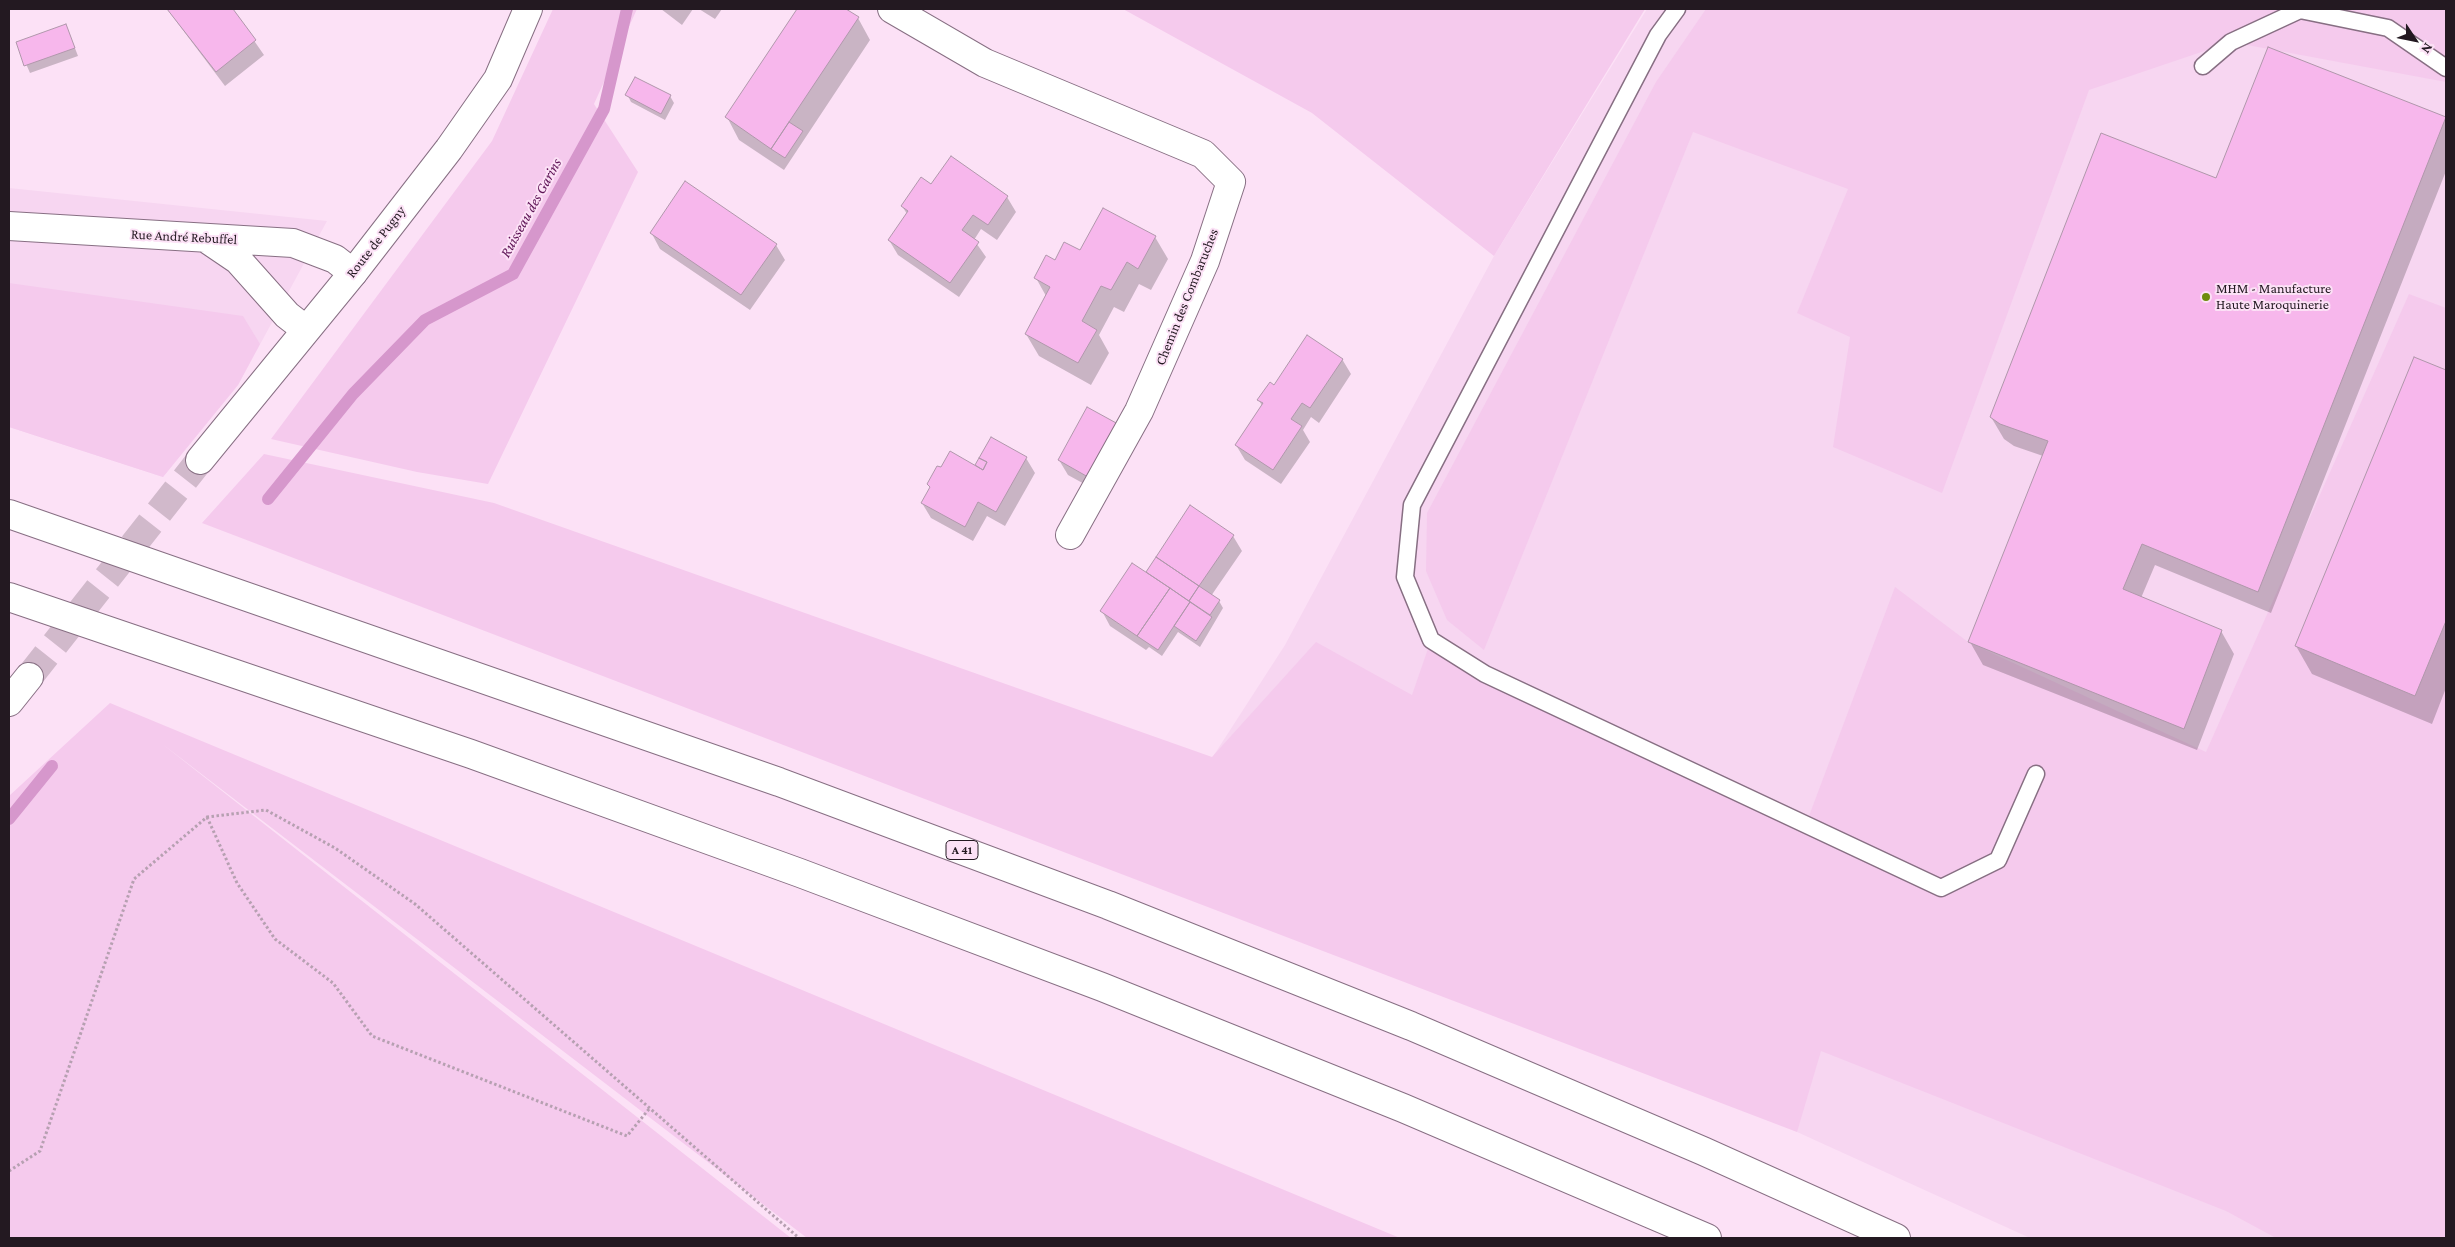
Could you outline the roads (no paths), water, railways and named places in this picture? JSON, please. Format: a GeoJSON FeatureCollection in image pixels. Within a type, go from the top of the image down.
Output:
{"type":"FeatureCollection","features":[{"type":"Feature","properties":{"kind":"main road","name":"Route de Pugny"},"geometry":{"type":"LineString","coordinates":[[200,460],[353,272],[448,149],[498,78],[528,9]]}},
{"type":"Feature","properties":{"kind":"main road","name":"Chemin des Combaruches"},"geometry":{"type":"LineString","coordinates":[[892,9],[985,64],[1203,154],[1231,182],[1205,261],[1139,411],[1070,534]]}},
{"type":"Feature","properties":{"kind":"main road","name":"Rue André Rebuffel"},"geometry":{"type":"LineString","coordinates":[[9,226],[293,243],[335,259],[353,272]]}},
{"type":"Feature","properties":{"kind":"main road"},"geometry":{"type":"LineString","coordinates":[[207,239],[238,260],[287,315],[305,329]]}},
{"type":"Feature","properties":{"kind":"main road","name":"A 41"},"geometry":{"type":"LineString","coordinates":[[9,514],[779,782],[1108,905],[1411,1026],[1703,1151],[1896,1238]]}},
{"type":"Feature","properties":{"kind":"main road"},"geometry":{"type":"LineString","coordinates":[[9,597],[471,754],[800,872],[1102,987],[1385,1101],[1708,1238]]}},
{"type":"Feature","properties":{"kind":"main road"},"geometry":{"type":"LineString","coordinates":[[9,702],[29,677]]}},
{"type":"Feature","properties":{"kind":"lane"},"geometry":{"type":"LineString","coordinates":[[1677,9],[1653,44],[1412,505],[1405,577],[1431,640],[1485,674],[1941,888],[1998,860],[2036,774]]}},
{"type":"Feature","properties":{"kind":"lane"},"geometry":{"type":"LineString","coordinates":[[2202,66],[2231,42],[2300,10],[2388,28],[2446,68]]}},
{"type":"Feature","properties":{"kind":"waterway","name":"Ruisseau des Garins"},"geometry":{"type":"LineString","coordinates":[[268,499],[353,394],[425,320],[513,274],[604,109],[627,9]]}},
{"type":"Feature","properties":{"kind":"waterway","name":"Ruisseau des Garins"},"geometry":{"type":"LineString","coordinates":[[9,819],[52,766]]}},
{"type":"Feature","properties":{"kind":"tunnel"},"geometry":{"type":"LineString","coordinates":[[29,677],[200,460]]}},
{"type":"Feature","properties":{"kind":"place","name":"MHM - Manufacture Haute Maroquinerie"},"geometry":{"type":"Point","coordinates":[2206,297]}}]}
